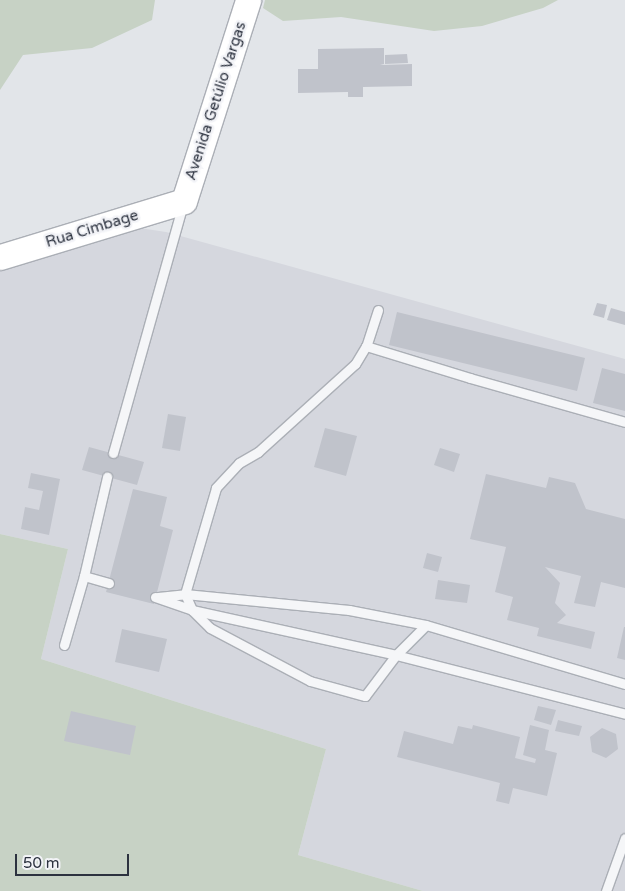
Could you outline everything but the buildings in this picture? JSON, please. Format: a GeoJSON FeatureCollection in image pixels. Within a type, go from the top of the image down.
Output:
{"type":"FeatureCollection","features":[{"type":"Feature","properties":{"kind":"street","name":"Avenida Getúlio Vargas"},"geometry":{"type":"LineString","coordinates":[[184,201],[248,0]]}},
{"type":"Feature","properties":{"kind":"street","name":"Rua Cimbage"},"geometry":{"type":"LineString","coordinates":[[0,257],[184,201]]}},
{"type":"Feature","properties":{"kind":"lane"},"geometry":{"type":"LineString","coordinates":[[113,453],[184,201]]}},
{"type":"Feature","properties":{"kind":"lane"},"geometry":{"type":"LineString","coordinates":[[378,310],[366,346],[355,364],[258,452],[239,463],[216,488],[185,594],[192,610],[210,628],[310,681],[365,696],[396,655],[426,625]]}},
{"type":"Feature","properties":{"kind":"lane"},"geometry":{"type":"LineString","coordinates":[[366,346],[625,422]]}},
{"type":"Feature","properties":{"kind":"lane"},"geometry":{"type":"LineString","coordinates":[[64,644],[84,576],[107,476]]}},
{"type":"Feature","properties":{"kind":"lane"},"geometry":{"type":"LineString","coordinates":[[84,576],[109,583]]}},
{"type":"Feature","properties":{"kind":"lane"},"geometry":{"type":"LineString","coordinates":[[625,684],[426,625],[349,610],[185,594],[155,597],[192,610],[396,655],[625,714]]}},
{"type":"Feature","properties":{"kind":"lane"},"geometry":{"type":"LineString","coordinates":[[606,891],[625,838]]}},
{"type":"Feature","properties":{"kind":"shaded area"},"geometry":{"type":"Polygon","coordinates":[[[0,0],[155,0],[152,20],[92,48],[23,55],[0,90],[0,0]]]}},
{"type":"Feature","properties":{"kind":"shaded area"},"geometry":{"type":"Polygon","coordinates":[[[265,0],[558,0],[543,8],[482,26],[434,31],[341,17],[283,21],[263,8],[265,0]]]}},
{"type":"Feature","properties":{"kind":"shaded area"},"geometry":{"type":"Polygon","coordinates":[[[133,227],[166,232],[625,359],[625,891],[423,891],[298,855],[326,749],[41,659],[68,549],[0,534],[0,269],[133,227]]]}},
{"type":"Feature","properties":{"kind":"shaded area"},"geometry":{"type":"Polygon","coordinates":[[[0,534],[68,549],[41,659],[326,749],[298,855],[423,891],[0,891],[0,534]]]}}]}
